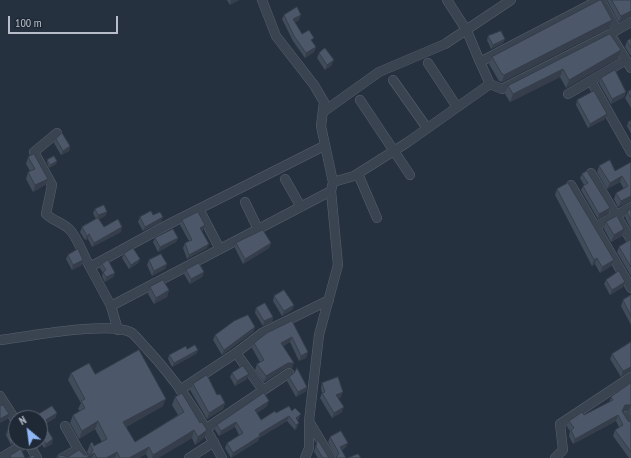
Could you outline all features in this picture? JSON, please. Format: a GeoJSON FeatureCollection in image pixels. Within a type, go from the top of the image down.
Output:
{"type":"FeatureCollection","features":[{"type":"Feature","properties":{"kind":"street"},"geometry":{"type":"LineString","coordinates":[[262,0],[276,36],[314,84],[324,102],[321,126],[332,187],[338,265],[319,335],[309,421],[309,448],[305,458]]}},
{"type":"Feature","properties":{"kind":"street"},"geometry":{"type":"LineString","coordinates":[[446,0],[467,31],[490,84],[502,89],[631,22]]}},
{"type":"Feature","properties":{"kind":"street"},"geometry":{"type":"LineString","coordinates":[[323,112],[379,72],[445,44],[467,31],[511,0]]}},
{"type":"Feature","properties":{"kind":"street"},"geometry":{"type":"LineString","coordinates":[[480,62],[600,0],[629,64],[591,81],[568,94]]}},
{"type":"Feature","properties":{"kind":"street"},"geometry":{"type":"LineString","coordinates":[[428,62],[457,107]]}},
{"type":"Feature","properties":{"kind":"street"},"geometry":{"type":"LineString","coordinates":[[393,80],[427,128]]}},
{"type":"Feature","properties":{"kind":"street"},"geometry":{"type":"LineString","coordinates":[[591,81],[631,152]]}},
{"type":"Feature","properties":{"kind":"street"},"geometry":{"type":"LineString","coordinates":[[110,306],[301,207],[332,187],[358,174],[394,151],[490,84]]}},
{"type":"Feature","properties":{"kind":"street"},"geometry":{"type":"LineString","coordinates":[[360,100],[410,175]]}},
{"type":"Feature","properties":{"kind":"street"},"geometry":{"type":"LineString","coordinates":[[57,132],[34,152],[52,185],[46,214],[52,220],[64,224],[71,230],[110,306],[118,330]]}},
{"type":"Feature","properties":{"kind":"street"},"geometry":{"type":"LineString","coordinates":[[90,267],[199,209],[324,146]]}},
{"type":"Feature","properties":{"kind":"street"},"geometry":{"type":"LineString","coordinates":[[591,173],[631,240]]}},
{"type":"Feature","properties":{"kind":"street"},"geometry":{"type":"LineString","coordinates":[[358,174],[377,218]]}},
{"type":"Feature","properties":{"kind":"street"},"geometry":{"type":"LineString","coordinates":[[285,179],[301,207]]}},
{"type":"Feature","properties":{"kind":"street"},"geometry":{"type":"LineString","coordinates":[[571,185],[631,288]]}},
{"type":"Feature","properties":{"kind":"street"},"geometry":{"type":"LineString","coordinates":[[245,202],[258,229]]}},
{"type":"Feature","properties":{"kind":"street"},"geometry":{"type":"LineString","coordinates":[[595,227],[615,214],[631,207]]}},
{"type":"Feature","properties":{"kind":"street"},"geometry":{"type":"LineString","coordinates":[[199,209],[220,249]]}},
{"type":"Feature","properties":{"kind":"street"},"geometry":{"type":"LineString","coordinates":[[180,390],[236,352],[262,332],[329,300]]}},
{"type":"Feature","properties":{"kind":"street"},"geometry":{"type":"LineString","coordinates":[[0,340],[102,327],[131,333],[158,361],[180,390],[207,428],[222,458]]}},
{"type":"Feature","properties":{"kind":"street"},"geometry":{"type":"LineString","coordinates":[[236,352],[263,390]]}},
{"type":"Feature","properties":{"kind":"street"},"geometry":{"type":"LineString","coordinates":[[207,428],[289,373]]}},
{"type":"Feature","properties":{"kind":"street"},"geometry":{"type":"LineString","coordinates":[[555,458],[563,450],[560,424],[631,377]]}},
{"type":"Feature","properties":{"kind":"street"},"geometry":{"type":"LineString","coordinates":[[1,401],[8,410]]}},
{"type":"Feature","properties":{"kind":"street"},"geometry":{"type":"LineString","coordinates":[[309,421],[331,458]]}},
{"type":"Feature","properties":{"kind":"street"},"geometry":{"type":"LineString","coordinates":[[65,426],[84,458]]}},
{"type":"Feature","properties":{"kind":"street"},"geometry":{"type":"LineString","coordinates":[[189,458],[214,442]]}},
{"type":"Feature","properties":{"kind":"street"},"geometry":{"type":"LineString","coordinates":[[62,458],[78,449]]}},
{"type":"Feature","properties":{"kind":"street"},"geometry":{"type":"LineString","coordinates":[[1,458],[14,450]]}},
{"type":"Feature","properties":{"kind":"building"},"geometry":{"type":"Polygon","coordinates":[[[600,0],[612,20],[504,75],[502,74],[492,57],[600,0]]]}},
{"type":"Feature","properties":{"kind":"building"},"geometry":{"type":"Polygon","coordinates":[[[612,0],[631,0],[631,11],[621,16],[612,0]]]}},
{"type":"Feature","properties":{"kind":"building"},"geometry":{"type":"Polygon","coordinates":[[[297,7],[301,15],[293,19],[302,34],[309,30],[314,38],[311,40],[316,47],[306,53],[294,36],[284,15],[297,7]]]}},
{"type":"Feature","properties":{"kind":"building"},"geometry":{"type":"Polygon","coordinates":[[[501,31],[505,39],[493,45],[488,36],[501,31]]]}},
{"type":"Feature","properties":{"kind":"building"},"geometry":{"type":"Polygon","coordinates":[[[610,34],[621,50],[569,80],[563,69],[513,94],[508,86],[610,34]]]}},
{"type":"Feature","properties":{"kind":"building"},"geometry":{"type":"Polygon","coordinates":[[[631,39],[631,48],[627,41],[631,39]]]}},
{"type":"Feature","properties":{"kind":"building"},"geometry":{"type":"Polygon","coordinates":[[[325,48],[334,60],[327,65],[319,53],[325,48]]]}},
{"type":"Feature","properties":{"kind":"building"},"geometry":{"type":"Polygon","coordinates":[[[615,70],[626,92],[612,99],[601,78],[615,70]]]}},
{"type":"Feature","properties":{"kind":"building"},"geometry":{"type":"Polygon","coordinates":[[[631,90],[631,98],[628,92],[631,90]]]}},
{"type":"Feature","properties":{"kind":"building"},"geometry":{"type":"Polygon","coordinates":[[[594,91],[607,114],[590,124],[577,100],[594,91]]]}},
{"type":"Feature","properties":{"kind":"building"},"geometry":{"type":"Polygon","coordinates":[[[62,133],[70,146],[63,151],[56,139],[62,133]]]}},
{"type":"Feature","properties":{"kind":"building"},"geometry":{"type":"Polygon","coordinates":[[[34,154],[48,179],[35,185],[28,172],[35,169],[28,157],[34,154]]]}},
{"type":"Feature","properties":{"kind":"building"},"geometry":{"type":"Polygon","coordinates":[[[54,156],[57,161],[50,165],[47,160],[54,156]]]}},
{"type":"Feature","properties":{"kind":"building"},"geometry":{"type":"Polygon","coordinates":[[[610,160],[615,171],[631,162],[631,196],[621,201],[616,193],[628,186],[622,176],[610,183],[599,166],[610,160]]]}},
{"type":"Feature","properties":{"kind":"building"},"geometry":{"type":"Polygon","coordinates":[[[587,171],[610,208],[599,214],[583,186],[588,183],[582,174],[587,171]]]}},
{"type":"Feature","properties":{"kind":"building"},"geometry":{"type":"Polygon","coordinates":[[[568,183],[614,260],[602,267],[597,258],[594,260],[557,189],[568,183]]]}},
{"type":"Feature","properties":{"kind":"building"},"geometry":{"type":"Polygon","coordinates":[[[104,205],[107,212],[98,215],[95,209],[104,205]]]}},
{"type":"Feature","properties":{"kind":"building"},"geometry":{"type":"Polygon","coordinates":[[[631,209],[631,220],[627,212],[631,209]]]}},
{"type":"Feature","properties":{"kind":"building"},"geometry":{"type":"Polygon","coordinates":[[[151,211],[153,215],[160,212],[163,217],[145,227],[140,217],[151,211]]]}},
{"type":"Feature","properties":{"kind":"building"},"geometry":{"type":"Polygon","coordinates":[[[198,212],[205,225],[200,228],[209,244],[189,255],[185,243],[192,240],[182,220],[198,212]]]}},
{"type":"Feature","properties":{"kind":"building"},"geometry":{"type":"Polygon","coordinates":[[[617,216],[624,229],[614,235],[606,222],[617,216]]]}},
{"type":"Feature","properties":{"kind":"building"},"geometry":{"type":"Polygon","coordinates":[[[98,218],[104,227],[118,219],[122,227],[94,243],[89,234],[87,236],[82,227],[98,218]]]}},
{"type":"Feature","properties":{"kind":"building"},"geometry":{"type":"Polygon","coordinates":[[[173,229],[178,238],[160,247],[155,238],[173,229]]]}},
{"type":"Feature","properties":{"kind":"building"},"geometry":{"type":"Polygon","coordinates":[[[263,230],[271,243],[245,259],[236,243],[263,230]]]}},
{"type":"Feature","properties":{"kind":"building"},"geometry":{"type":"Polygon","coordinates":[[[631,240],[631,267],[619,247],[631,240]]]}},
{"type":"Feature","properties":{"kind":"building"},"geometry":{"type":"Polygon","coordinates":[[[133,248],[140,259],[131,265],[124,254],[133,248]]]}},
{"type":"Feature","properties":{"kind":"building"},"geometry":{"type":"Polygon","coordinates":[[[78,249],[83,260],[73,265],[68,255],[78,249]]]}},
{"type":"Feature","properties":{"kind":"building"},"geometry":{"type":"Polygon","coordinates":[[[161,254],[167,264],[154,271],[149,260],[161,254]]]}},
{"type":"Feature","properties":{"kind":"building"},"geometry":{"type":"Polygon","coordinates":[[[108,260],[115,273],[106,277],[103,272],[106,270],[102,264],[108,260]]]}},
{"type":"Feature","properties":{"kind":"building"},"geometry":{"type":"Polygon","coordinates":[[[199,263],[204,272],[191,279],[186,270],[199,263]]]}},
{"type":"Feature","properties":{"kind":"building"},"geometry":{"type":"Polygon","coordinates":[[[619,271],[625,282],[612,290],[606,280],[619,271]]]}},
{"type":"Feature","properties":{"kind":"building"},"geometry":{"type":"Polygon","coordinates":[[[163,280],[169,290],[156,298],[150,287],[163,280]]]}},
{"type":"Feature","properties":{"kind":"building"},"geometry":{"type":"Polygon","coordinates":[[[284,290],[294,305],[284,311],[274,296],[284,290]]]}},
{"type":"Feature","properties":{"kind":"building"},"geometry":{"type":"Polygon","coordinates":[[[631,295],[631,316],[623,300],[631,295]]]}},
{"type":"Feature","properties":{"kind":"building"},"geometry":{"type":"Polygon","coordinates":[[[265,303],[273,317],[264,321],[256,308],[265,303]]]}},
{"type":"Feature","properties":{"kind":"building"},"geometry":{"type":"Polygon","coordinates":[[[248,315],[255,327],[224,350],[215,335],[234,321],[248,315]]]}},
{"type":"Feature","properties":{"kind":"building"},"geometry":{"type":"Polygon","coordinates":[[[292,321],[308,352],[301,356],[292,337],[281,343],[294,363],[288,363],[266,376],[257,364],[264,360],[254,343],[267,333],[292,321]]]}},
{"type":"Feature","properties":{"kind":"building"},"geometry":{"type":"Polygon","coordinates":[[[631,342],[631,367],[623,371],[612,354],[631,342]]]}},
{"type":"Feature","properties":{"kind":"building"},"geometry":{"type":"Polygon","coordinates":[[[195,345],[198,350],[174,363],[169,355],[186,346],[187,349],[195,345]]]}},
{"type":"Feature","properties":{"kind":"building"},"geometry":{"type":"Polygon","coordinates":[[[139,350],[166,399],[123,422],[135,442],[184,412],[175,397],[182,393],[200,423],[202,422],[207,430],[198,437],[194,430],[153,455],[149,447],[129,458],[120,458],[117,452],[106,458],[97,458],[94,453],[86,458],[56,458],[61,455],[68,457],[79,450],[84,455],[90,455],[93,450],[90,444],[92,442],[94,446],[107,439],[98,421],[82,431],[73,415],[85,408],[81,401],[85,399],[71,373],[89,363],[95,374],[139,350]]]}},
{"type":"Feature","properties":{"kind":"building"},"geometry":{"type":"Polygon","coordinates":[[[243,366],[249,374],[237,381],[232,373],[243,366]]]}},
{"type":"Feature","properties":{"kind":"building"},"geometry":{"type":"Polygon","coordinates":[[[297,368],[307,387],[298,392],[289,377],[297,368]]]}},
{"type":"Feature","properties":{"kind":"building"},"geometry":{"type":"Polygon","coordinates":[[[207,375],[217,395],[220,394],[225,403],[209,413],[193,384],[207,375]]]}},
{"type":"Feature","properties":{"kind":"building"},"geometry":{"type":"Polygon","coordinates":[[[338,377],[343,392],[336,395],[344,407],[334,413],[322,393],[325,392],[322,383],[338,377]]]}},
{"type":"Feature","properties":{"kind":"building"},"geometry":{"type":"Polygon","coordinates":[[[631,383],[631,405],[625,405],[622,411],[628,421],[631,422],[631,452],[615,430],[623,425],[618,415],[575,439],[571,430],[574,428],[569,421],[582,412],[584,415],[613,400],[611,397],[631,383]]]}},
{"type":"Feature","properties":{"kind":"building"},"geometry":{"type":"Polygon","coordinates":[[[264,393],[269,401],[255,410],[261,420],[275,411],[276,413],[289,406],[292,411],[295,408],[301,414],[296,418],[299,423],[296,425],[289,416],[259,434],[260,436],[233,453],[227,443],[243,433],[236,422],[221,431],[217,425],[264,393]]]}},
{"type":"Feature","properties":{"kind":"building"},"geometry":{"type":"Polygon","coordinates":[[[3,405],[8,415],[0,419],[0,406],[3,405]]]}},
{"type":"Feature","properties":{"kind":"building"},"geometry":{"type":"Polygon","coordinates":[[[52,406],[57,413],[48,419],[48,410],[46,410],[52,406]]]}},
{"type":"Feature","properties":{"kind":"building"},"geometry":{"type":"Polygon","coordinates":[[[48,431],[53,439],[48,443],[48,431]]]}},
{"type":"Feature","properties":{"kind":"building"},"geometry":{"type":"Polygon","coordinates":[[[341,431],[348,443],[340,447],[346,458],[336,458],[339,453],[330,437],[341,431]]]}},
{"type":"Feature","properties":{"kind":"building"},"geometry":{"type":"Polygon","coordinates":[[[318,440],[329,458],[323,458],[316,447],[318,440]]]}},
{"type":"Feature","properties":{"kind":"building"},"geometry":{"type":"Polygon","coordinates":[[[21,450],[25,458],[11,458],[10,456],[21,450]]]}},
{"type":"Feature","properties":{"kind":"building"},"geometry":{"type":"Polygon","coordinates":[[[358,454],[361,458],[348,458],[358,454]]]}},
{"type":"Feature","properties":{"kind":"building"},"geometry":{"type":"Polygon","coordinates":[[[33,455],[36,458],[28,458],[33,455]]]}}]}
